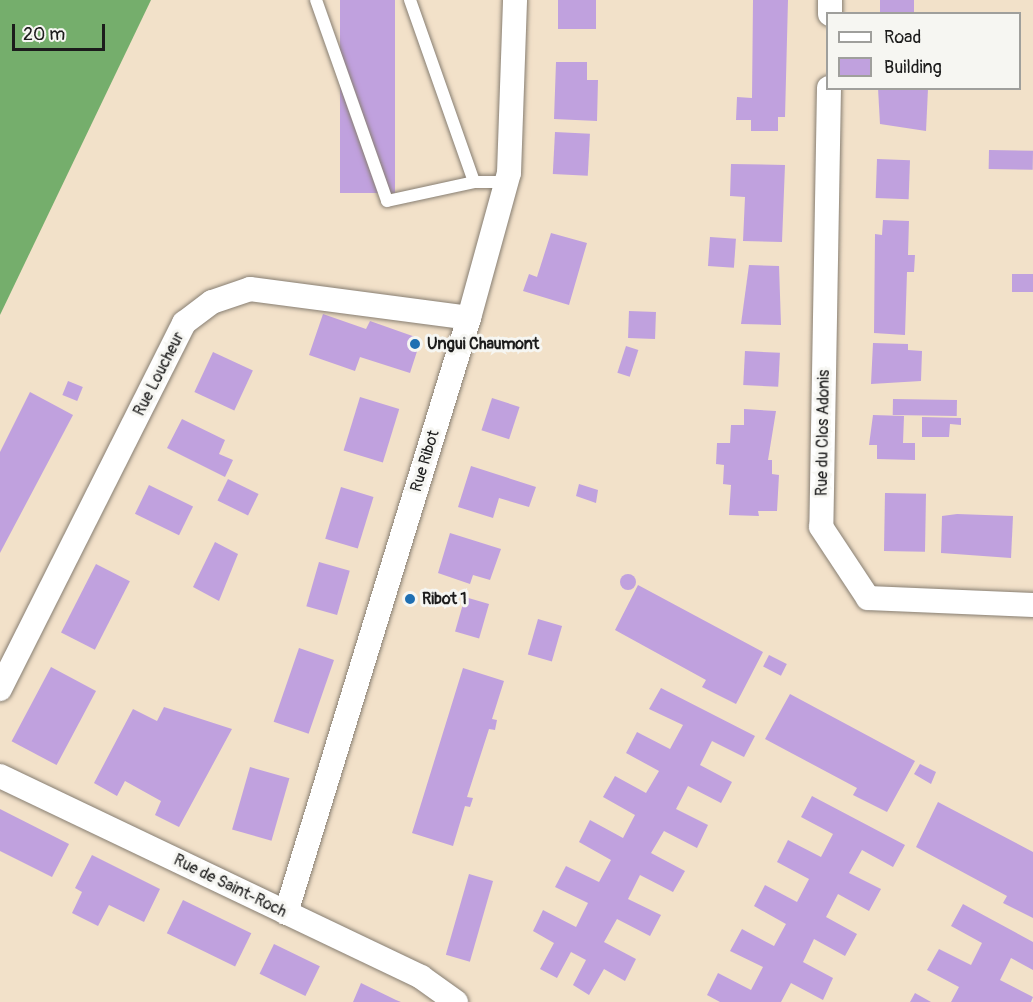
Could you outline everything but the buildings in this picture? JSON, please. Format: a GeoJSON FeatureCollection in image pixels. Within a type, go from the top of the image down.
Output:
{"type":"FeatureCollection","features":[{"type":"Feature","properties":{"kind":"street","name":"Rue Ribot"},"geometry":{"type":"LineString","coordinates":[[286,913],[470,318],[506,182],[515,0]]}},
{"type":"Feature","properties":{"kind":"street","name":"Rue du Clos Adonis"},"geometry":{"type":"LineString","coordinates":[[829,90],[821,527],[868,598],[1033,605]]}},
{"type":"Feature","properties":{"kind":"street","name":"Rue Loucheur"},"geometry":{"type":"LineString","coordinates":[[0,689],[184,323],[212,302],[250,289],[470,318]]}},
{"type":"Feature","properties":{"kind":"street","name":"Rue de Saint-Roch"},"geometry":{"type":"LineString","coordinates":[[0,776],[421,977],[456,1002]]}},
{"type":"Feature","properties":{"kind":"lane"},"geometry":{"type":"LineString","coordinates":[[316,0],[387,201],[474,182],[506,182]]}},
{"type":"Feature","properties":{"kind":"lane"},"geometry":{"type":"LineString","coordinates":[[410,0],[474,182]]}},
{"type":"Feature","properties":{"kind":"green space"},"geometry":{"type":"Polygon","coordinates":[[[0,0],[151,0],[0,315],[0,0]]]}},
{"type":"Feature","properties":{"kind":"place","name":"Ungui Chaumont"},"geometry":{"type":"Point","coordinates":[415,344]}},
{"type":"Feature","properties":{"kind":"place","name":"Ribot 1"},"geometry":{"type":"Point","coordinates":[410,599]}}]}
